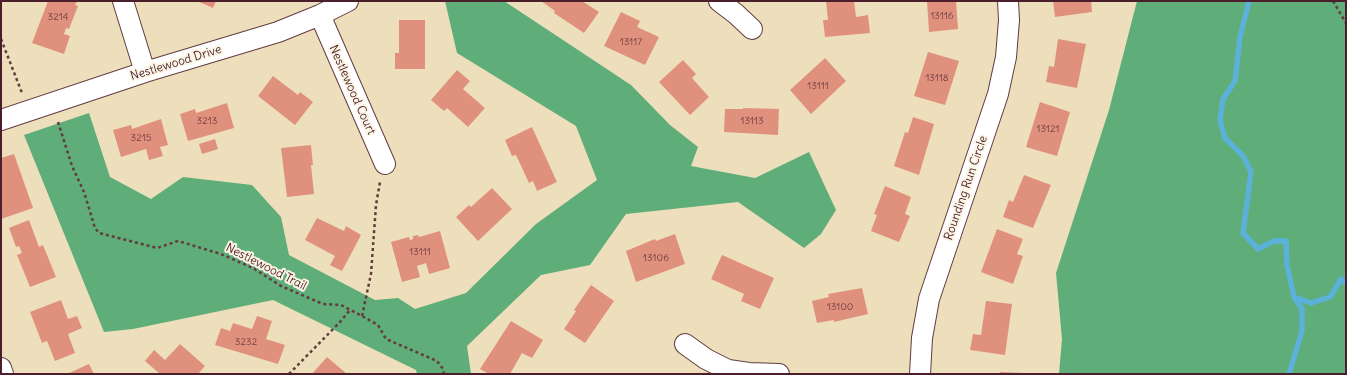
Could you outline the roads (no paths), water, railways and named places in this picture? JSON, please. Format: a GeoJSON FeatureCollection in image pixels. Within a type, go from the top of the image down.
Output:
{"type":"FeatureCollection","features":[{"type":"Feature","properties":{"kind":"street"},"geometry":{"type":"LineString","coordinates":[[123,1],[145,72]]}},
{"type":"Feature","properties":{"kind":"street","name":"Nestlewood Drive"},"geometry":{"type":"LineString","coordinates":[[1,120],[145,72],[278,32],[320,15],[348,1]]}},
{"type":"Feature","properties":{"kind":"street"},"geometry":{"type":"LineString","coordinates":[[718,1],[736,14],[752,29]]}},
{"type":"Feature","properties":{"kind":"street","name":"Rounding Run Circle"},"geometry":{"type":"LineString","coordinates":[[920,374],[922,338],[929,299],[998,94],[1006,57],[1009,20],[1008,1]]}},
{"type":"Feature","properties":{"kind":"street","name":"Nestlewood Court"},"geometry":{"type":"LineString","coordinates":[[320,15],[385,164]]}},
{"type":"Feature","properties":{"kind":"street"},"geometry":{"type":"LineString","coordinates":[[686,344],[706,359],[728,370],[749,373],[779,374]]}},
{"type":"Feature","properties":{"kind":"street"},"geometry":{"type":"LineString","coordinates":[[1,368],[3,374]]}},
{"type":"Feature","properties":{"kind":"waterway"},"geometry":{"type":"LineString","coordinates":[[1249,1],[1240,37],[1235,81],[1223,99],[1220,120],[1225,138],[1243,156],[1251,172],[1243,233],[1258,249],[1274,241],[1286,241],[1287,265],[1294,297],[1302,309],[1302,331],[1289,374]]}},
{"type":"Feature","properties":{"kind":"waterway"},"geometry":{"type":"LineString","coordinates":[[1294,297],[1311,303],[1330,297],[1341,279],[1346,283]]}}]}
